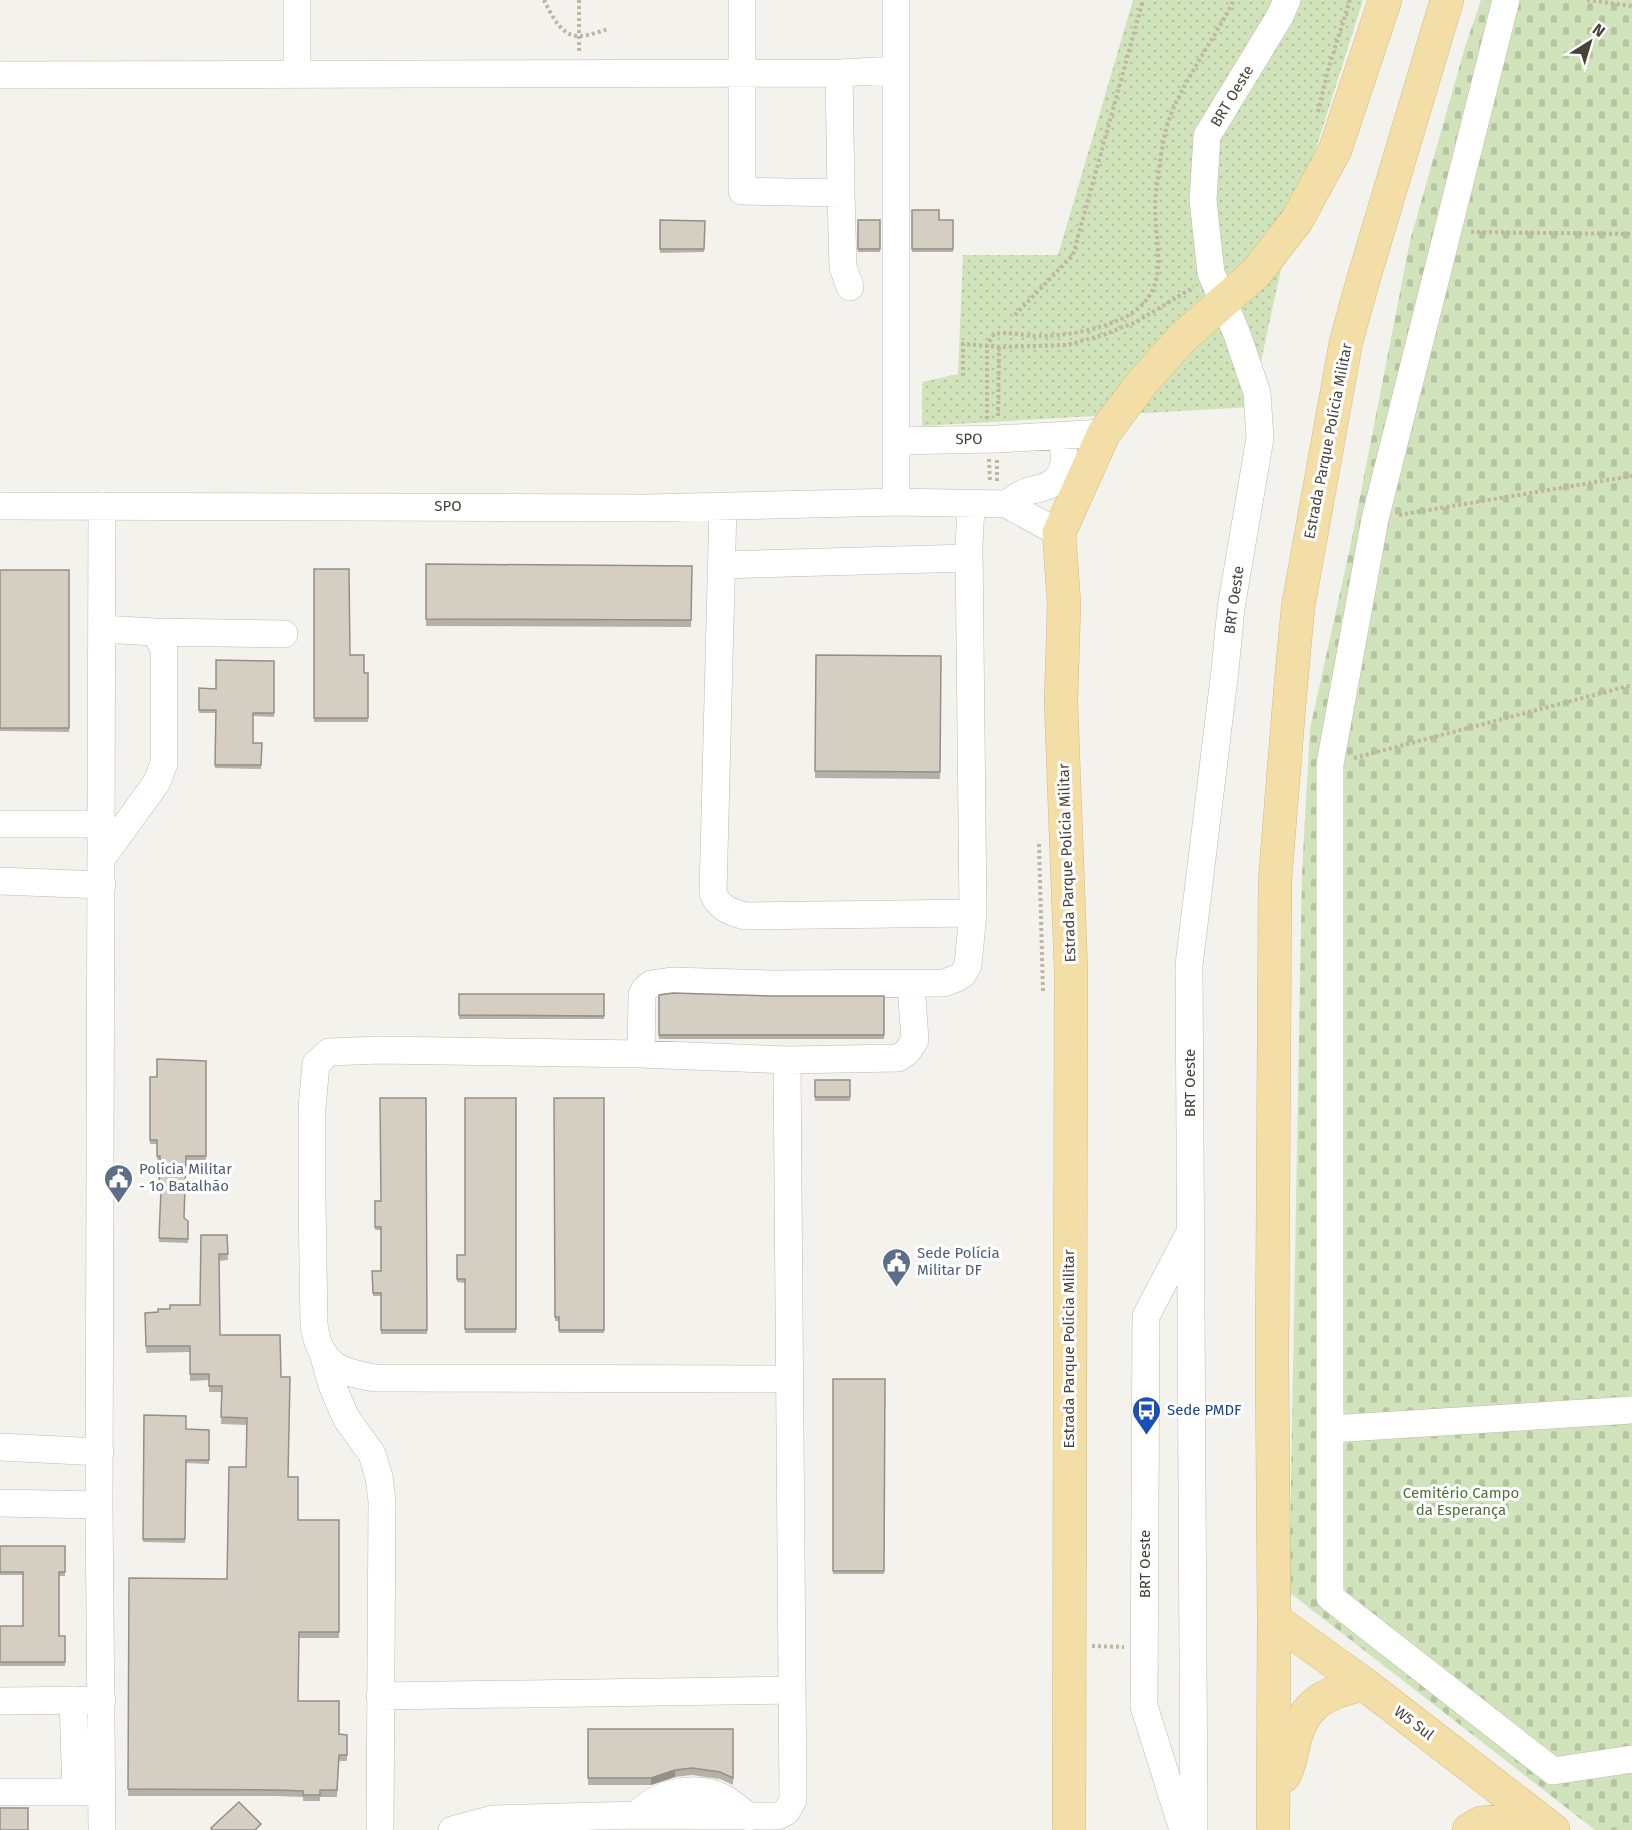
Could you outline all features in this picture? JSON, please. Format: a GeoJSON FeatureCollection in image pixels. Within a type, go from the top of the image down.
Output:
{"type":"FeatureCollection","features":[{"type":"Feature","properties":{"kind":"main road","name":"Estrada Parque Polícia Militar"},"geometry":{"type":"LineString","coordinates":[[1069,1830],[1071,971],[1061,702],[1064,603],[1059,533],[1104,433],[1141,384],[1182,338],[1217,288],[1256,273],[1297,220],[1335,150],[1385,0]]}},
{"type":"Feature","properties":{"kind":"main road","name":"Estrada Parque Polícia Militar"},"geometry":{"type":"LineString","coordinates":[[1273,1830],[1272,1361],[1275,880],[1298,607],[1346,342],[1448,0]]}},
{"type":"Feature","properties":{"kind":"main road","name":"W5 Sul"},"geometry":{"type":"LineString","coordinates":[[1274,1619],[1364,1684],[1546,1824]]}},
{"type":"Feature","properties":{"kind":"main road"},"geometry":{"type":"LineString","coordinates":[[1273,1794],[1289,1767],[1296,1734],[1310,1708],[1332,1693],[1364,1684]]}},
{"type":"Feature","properties":{"kind":"main road"},"geometry":{"type":"LineString","coordinates":[[1068,1720],[1078,1740],[1084,1830]]}},
{"type":"Feature","properties":{"kind":"main road"},"geometry":{"type":"LineString","coordinates":[[1469,1830],[1481,1823],[1546,1824]]}},
{"type":"Feature","properties":{"kind":"street"},"geometry":{"type":"LineString","coordinates":[[297,0],[297,74]]}},
{"type":"Feature","properties":{"kind":"street"},"geometry":{"type":"LineString","coordinates":[[742,0],[742,191],[841,193]]}},
{"type":"Feature","properties":{"kind":"street"},"geometry":{"type":"LineString","coordinates":[[896,0],[896,502]]}},
{"type":"Feature","properties":{"kind":"street","name":"BRT Oeste"},"geometry":{"type":"LineString","coordinates":[[1194,1830],[1189,965],[1231,608],[1260,438],[1257,393],[1237,334],[1217,288],[1203,200],[1207,136],[1280,16],[1287,0]]}},
{"type":"Feature","properties":{"kind":"street"},"geometry":{"type":"LineString","coordinates":[[1506,0],[1375,519],[1330,764],[1330,1597],[1553,1771],[1632,1759]]}},
{"type":"Feature","properties":{"kind":"street"},"geometry":{"type":"LineString","coordinates":[[0,75],[839,73],[896,70]]}},
{"type":"Feature","properties":{"kind":"street"},"geometry":{"type":"LineString","coordinates":[[839,73],[843,267],[850,287]]}},
{"type":"Feature","properties":{"kind":"street","name":"SPO"},"geometry":{"type":"LineString","coordinates":[[896,441],[998,439],[1104,433]]}},
{"type":"Feature","properties":{"kind":"street"},"geometry":{"type":"LineString","coordinates":[[1059,533],[1006,504],[1024,493],[1047,487],[1060,477],[1065,463],[1060,435]]}},
{"type":"Feature","properties":{"kind":"street","name":"SPO"},"geometry":{"type":"LineString","coordinates":[[0,506],[647,508],[896,502],[1006,504]]}},
{"type":"Feature","properties":{"kind":"street"},"geometry":{"type":"LineString","coordinates":[[642,1054],[642,995],[651,984],[680,981],[752,984],[944,983],[963,974],[968,965],[973,913],[969,558],[971,505]]}},
{"type":"Feature","properties":{"kind":"street"},"geometry":{"type":"LineString","coordinates":[[89,1792],[102,1700],[99,1505],[102,506]]}},
{"type":"Feature","properties":{"kind":"street"},"geometry":{"type":"LineString","coordinates":[[723,506],[713,893],[718,904],[728,911],[745,916],[973,913]]}},
{"type":"Feature","properties":{"kind":"street"},"geometry":{"type":"LineString","coordinates":[[722,565],[969,558]]}},
{"type":"Feature","properties":{"kind":"street"},"geometry":{"type":"LineString","coordinates":[[102,629],[284,634]]}},
{"type":"Feature","properties":{"kind":"street"},"geometry":{"type":"LineString","coordinates":[[102,872],[157,782],[164,763],[164,649],[155,632]]}},
{"type":"Feature","properties":{"kind":"street"},"geometry":{"type":"LineString","coordinates":[[0,824],[102,824]]}},
{"type":"Feature","properties":{"kind":"street"},"geometry":{"type":"LineString","coordinates":[[0,881],[102,872]]}},
{"type":"Feature","properties":{"kind":"street"},"geometry":{"type":"LineString","coordinates":[[380,1830],[382,1501],[379,1477],[372,1454],[346,1418],[316,1339],[312,1108],[316,1064],[333,1051],[379,1050],[642,1054],[787,1060],[888,1059],[902,1056],[915,1040],[911,984]]}},
{"type":"Feature","properties":{"kind":"street"},"geometry":{"type":"LineString","coordinates":[[452,1830],[493,1819],[637,1815],[749,1817],[781,1815],[789,1808],[793,1800],[787,1060]]}},
{"type":"Feature","properties":{"kind":"street","name":"BRT Oeste"},"geometry":{"type":"LineString","coordinates":[[1183,1830],[1144,1706],[1146,1316],[1191,1230]]}},
{"type":"Feature","properties":{"kind":"street"},"geometry":{"type":"LineString","coordinates":[[322,1352],[330,1364],[342,1371],[375,1378],[788,1378]]}},
{"type":"Feature","properties":{"kind":"street"},"geometry":{"type":"LineString","coordinates":[[1330,1429],[1632,1410]]}},
{"type":"Feature","properties":{"kind":"street"},"geometry":{"type":"LineString","coordinates":[[0,1447],[100,1452]]}},
{"type":"Feature","properties":{"kind":"street"},"geometry":{"type":"LineString","coordinates":[[0,1503],[99,1505]]}},
{"type":"Feature","properties":{"kind":"street"},"geometry":{"type":"LineString","coordinates":[[380,1696],[792,1689]]}},
{"type":"Feature","properties":{"kind":"street"},"geometry":{"type":"LineString","coordinates":[[73,1700],[89,1792],[102,1830]]}},
{"type":"Feature","properties":{"kind":"street"},"geometry":{"type":"LineString","coordinates":[[0,1701],[102,1700]]}},
{"type":"Feature","properties":{"kind":"street"},"geometry":{"type":"LineString","coordinates":[[0,1792],[89,1792]]}},
{"type":"Feature","properties":{"kind":"path"},"geometry":{"type":"LineString","coordinates":[[544,0],[565,31],[579,36],[609,29]]}},
{"type":"Feature","properties":{"kind":"path"},"geometry":{"type":"LineString","coordinates":[[579,0],[579,74]]}},
{"type":"Feature","properties":{"kind":"path"},"geometry":{"type":"LineString","coordinates":[[1015,315],[1073,255],[1143,0]]}},
{"type":"Feature","properties":{"kind":"path"},"geometry":{"type":"LineString","coordinates":[[987,345],[994,334],[1005,332],[1038,336],[1078,333],[1123,318],[1143,304],[1155,287],[1158,271],[1156,196],[1162,148],[1173,109],[1234,0]]}},
{"type":"Feature","properties":{"kind":"path"},"geometry":{"type":"LineString","coordinates":[[1318,115],[1328,69],[1350,0]]}},
{"type":"Feature","properties":{"kind":"path"},"geometry":{"type":"LineString","coordinates":[[1587,0],[1632,6]]}},
{"type":"Feature","properties":{"kind":"path"},"geometry":{"type":"LineString","coordinates":[[1447,232],[1632,234]]}},
{"type":"Feature","properties":{"kind":"path"},"geometry":{"type":"LineString","coordinates":[[963,376],[963,344],[999,347],[1067,345],[1103,335],[1136,322],[1191,290],[1217,288]]}},
{"type":"Feature","properties":{"kind":"path"},"geometry":{"type":"LineString","coordinates":[[1375,519],[1632,476]]}},
{"type":"Feature","properties":{"kind":"path"},"geometry":{"type":"LineString","coordinates":[[1330,764],[1632,685]]}},
{"type":"Feature","properties":{"kind":"green space"},"geometry":{"type":"Polygon","coordinates":[[[1133,0],[1363,0],[1288,237],[1251,407],[922,426],[922,382],[958,374],[963,255],[1058,255],[1133,0]]]}},
{"type":"Feature","properties":{"kind":"green space","name":"Cemitério Campo da Esperança"},"geometry":{"type":"Polygon","coordinates":[[[1481,0],[1632,0],[1632,1830],[1595,1830],[1289,1592],[1302,872],[1310,729],[1351,543],[1410,241],[1465,47],[1481,0]]]}},
{"type":"Feature","properties":{"kind":"building"},"geometry":{"type":"Polygon","coordinates":[[[912,210],[939,210],[939,220],[953,220],[953,249],[912,249],[912,210]]]}},
{"type":"Feature","properties":{"kind":"building"},"geometry":{"type":"Polygon","coordinates":[[[660,220],[705,221],[704,249],[660,249],[660,220]]]}},
{"type":"Feature","properties":{"kind":"building"},"geometry":{"type":"Polygon","coordinates":[[[858,220],[880,220],[880,249],[858,249],[858,220]]]}},
{"type":"Feature","properties":{"kind":"building"},"geometry":{"type":"Polygon","coordinates":[[[426,564],[692,566],[691,620],[426,619],[426,564]]]}},
{"type":"Feature","properties":{"kind":"building"},"geometry":{"type":"Polygon","coordinates":[[[314,569],[349,569],[350,655],[364,655],[364,673],[368,673],[368,718],[314,718],[314,569]]]}},
{"type":"Feature","properties":{"kind":"building"},"geometry":{"type":"Polygon","coordinates":[[[0,570],[69,570],[69,728],[0,728],[0,570]]]}},
{"type":"Feature","properties":{"kind":"building"},"geometry":{"type":"Polygon","coordinates":[[[816,655],[941,656],[940,772],[815,771],[816,655]]]}},
{"type":"Feature","properties":{"kind":"building"},"geometry":{"type":"Polygon","coordinates":[[[216,660],[274,661],[274,713],[253,713],[253,743],[262,743],[261,765],[215,765],[216,710],[199,710],[199,688],[216,689],[216,660]]]}},
{"type":"Feature","properties":{"kind":"building"},"geometry":{"type":"Polygon","coordinates":[[[673,993],[884,996],[884,1035],[659,1035],[659,995],[673,993]]]}},
{"type":"Feature","properties":{"kind":"building"},"geometry":{"type":"Polygon","coordinates":[[[459,994],[604,994],[604,1016],[459,1015],[459,994]]]}},
{"type":"Feature","properties":{"kind":"building"},"geometry":{"type":"Polygon","coordinates":[[[157,1059],[206,1061],[206,1156],[186,1156],[184,1218],[188,1221],[188,1239],[159,1238],[160,1156],[157,1156],[157,1140],[150,1140],[150,1077],[157,1077],[157,1059]]]}},
{"type":"Feature","properties":{"kind":"building"},"geometry":{"type":"Polygon","coordinates":[[[815,1080],[850,1080],[850,1097],[815,1097],[815,1080]]]}},
{"type":"Feature","properties":{"kind":"building"},"geometry":{"type":"Polygon","coordinates":[[[380,1098],[426,1098],[427,1330],[381,1330],[381,1293],[373,1293],[372,1271],[381,1271],[381,1227],[375,1227],[375,1201],[381,1201],[380,1098]]]}},
{"type":"Feature","properties":{"kind":"building"},"geometry":{"type":"Polygon","coordinates":[[[465,1098],[516,1098],[516,1329],[465,1329],[465,1279],[457,1279],[457,1255],[465,1255],[465,1098]]]}},
{"type":"Feature","properties":{"kind":"building"},"geometry":{"type":"Polygon","coordinates":[[[554,1098],[604,1098],[604,1330],[559,1330],[559,1317],[555,1317],[554,1098]]]}},
{"type":"Feature","properties":{"kind":"building"},"geometry":{"type":"Polygon","coordinates":[[[201,1235],[227,1235],[228,1254],[219,1254],[220,1335],[280,1335],[281,1377],[290,1377],[288,1477],[298,1477],[298,1520],[339,1520],[339,1632],[299,1632],[298,1701],[339,1701],[339,1734],[347,1735],[347,1755],[339,1755],[337,1790],[320,1790],[320,1795],[303,1795],[303,1791],[277,1790],[128,1789],[129,1578],[227,1579],[229,1467],[246,1467],[247,1418],[221,1417],[222,1386],[209,1386],[209,1374],[190,1374],[190,1346],[146,1346],[145,1313],[158,1312],[158,1309],[170,1309],[170,1305],[200,1305],[201,1235]]]}},
{"type":"Feature","properties":{"kind":"building"},"geometry":{"type":"Polygon","coordinates":[[[833,1379],[885,1379],[884,1571],[833,1571],[833,1379]]]}},
{"type":"Feature","properties":{"kind":"building"},"geometry":{"type":"Polygon","coordinates":[[[144,1415],[186,1416],[186,1429],[209,1430],[209,1460],[186,1460],[185,1539],[143,1539],[144,1415]]]}},
{"type":"Feature","properties":{"kind":"building"},"geometry":{"type":"Polygon","coordinates":[[[0,1546],[65,1546],[65,1572],[59,1572],[59,1636],[65,1636],[65,1662],[0,1662],[0,1626],[23,1626],[23,1572],[0,1572],[0,1546]]]}},
{"type":"Feature","properties":{"kind":"building"},"geometry":{"type":"Polygon","coordinates":[[[588,1729],[733,1729],[733,1778],[720,1772],[692,1768],[675,1770],[651,1778],[588,1778],[588,1729]]]}},
{"type":"Feature","properties":{"kind":"building"},"geometry":{"type":"Polygon","coordinates":[[[239,1802],[261,1824],[255,1830],[212,1830],[211,1828],[239,1802]]]}},
{"type":"Feature","properties":{"kind":"building"},"geometry":{"type":"Polygon","coordinates":[[[0,1808],[28,1808],[28,1830],[0,1830],[0,1808]]]}},
{"type":"Feature","properties":{"kind":"place","name":"Polícia Militar - 1o Batalhão"},"geometry":{"type":"Point","coordinates":[118,1204]}},
{"type":"Feature","properties":{"kind":"place","name":"Sede Polícia Militar DF"},"geometry":{"type":"Point","coordinates":[896,1288]}},
{"type":"Feature","properties":{"kind":"place","name":"Sede PMDF"},"geometry":{"type":"Point","coordinates":[1146,1436]}}]}
